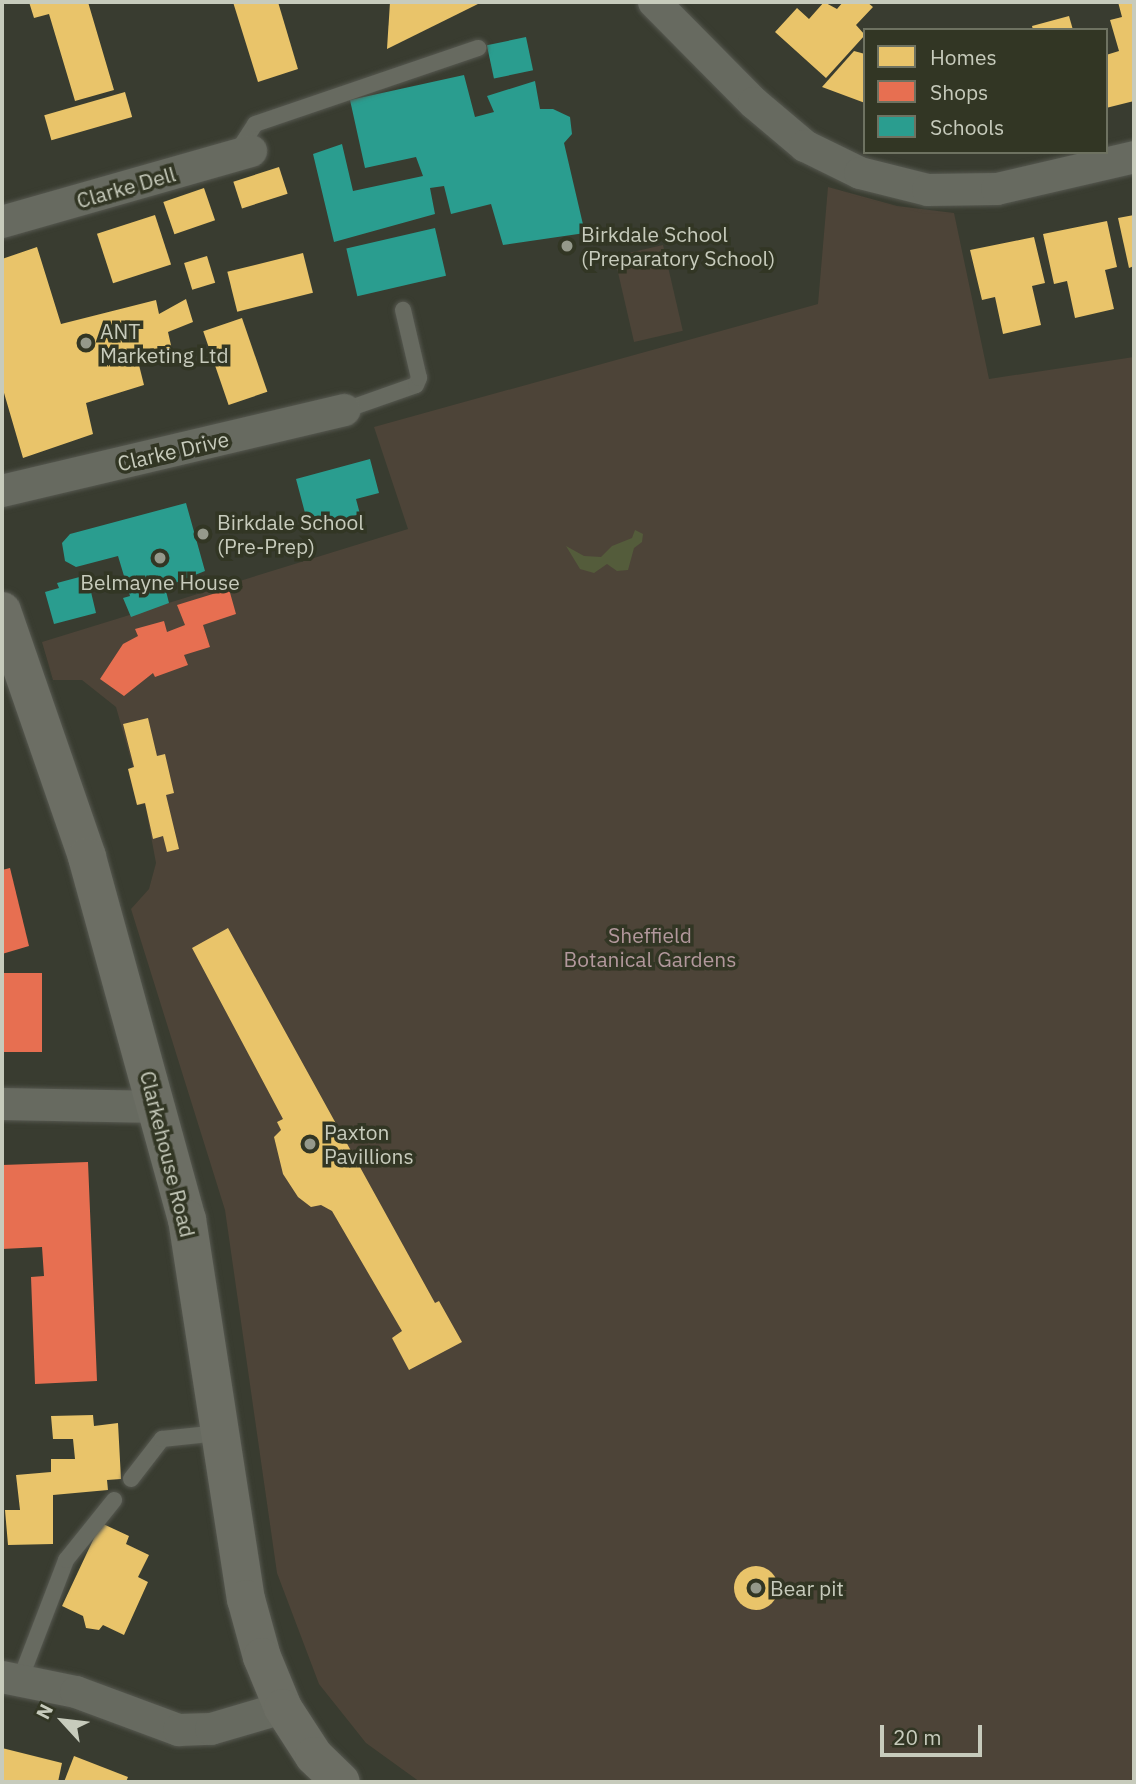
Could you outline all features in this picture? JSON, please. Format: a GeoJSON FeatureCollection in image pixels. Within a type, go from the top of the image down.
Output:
{"type":"FeatureCollection","features":[{"type":"Feature","properties":{"kind":"main road","name":"Clarkehouse Road"},"geometry":{"type":"LineString","coordinates":[[2,612],[87,857],[187,1219],[246,1599],[283,1708],[314,1756],[340,1782]]}},
{"type":"Feature","properties":{"kind":"street"},"geometry":{"type":"LineString","coordinates":[[654,2],[754,103],[805,146],[860,173],[928,190],[997,189],[1134,157]]}},
{"type":"Feature","properties":{"kind":"street","name":"Clarke Dell"},"geometry":{"type":"LineString","coordinates":[[2,222],[242,154]]}},
{"type":"Feature","properties":{"kind":"street","name":"Clarke Drive"},"geometry":{"type":"LineString","coordinates":[[2,491],[345,410]]}},
{"type":"Feature","properties":{"kind":"street"},"geometry":{"type":"LineString","coordinates":[[2,1104],[157,1107]]}},
{"type":"Feature","properties":{"kind":"street"},"geometry":{"type":"LineString","coordinates":[[11,1679],[76,1692],[178,1730],[211,1729],[283,1708]]}},
{"type":"Feature","properties":{"kind":"lane"},"geometry":{"type":"LineString","coordinates":[[242,154],[255,124],[478,48]]}},
{"type":"Feature","properties":{"kind":"lane"},"geometry":{"type":"LineString","coordinates":[[345,410],[416,385],[419,378],[403,310]]}},
{"type":"Feature","properties":{"kind":"lane"},"geometry":{"type":"LineString","coordinates":[[131,1479],[162,1440],[219,1433]]}},
{"type":"Feature","properties":{"kind":"lane"},"geometry":{"type":"LineString","coordinates":[[11,1679],[66,1560],[114,1500]]}},
{"type":"Feature","properties":{"kind":"green space","name":"Sheffield Botanical Gardens"},"geometry":{"type":"Polygon","coordinates":[[[828,187],[897,206],[954,213],[989,379],[1134,357],[1134,1782],[420,1782],[366,1743],[319,1684],[277,1573],[225,1210],[131,909],[149,889],[156,863],[145,804],[137,805],[128,769],[133,767],[116,707],[82,680],[53,680],[42,642],[408,529],[374,427],[818,304],[828,187]]]}},
{"type":"Feature","properties":{"kind":"green space"},"geometry":{"type":"Polygon","coordinates":[[[663,245],[683,331],[634,342],[614,256],[663,245]]]}},
{"type":"Feature","properties":{"kind":"shaded area"},"geometry":{"type":"Polygon","coordinates":[[[635,530],[643,534],[642,542],[634,548],[628,570],[617,571],[607,564],[594,573],[580,569],[566,546],[584,556],[601,557],[612,546],[632,538],[635,530]]]}},
{"type":"Feature","properties":{"kind":"building: Homes"},"geometry":{"type":"Polygon","coordinates":[[[29,2],[88,2],[114,90],[75,101],[49,14],[34,18],[29,2]]]}},
{"type":"Feature","properties":{"kind":"building: Homes"},"geometry":{"type":"Polygon","coordinates":[[[233,2],[278,2],[298,69],[258,82],[233,2]]]}},
{"type":"Feature","properties":{"kind":"building: Homes"},"geometry":{"type":"Polygon","coordinates":[[[390,2],[482,2],[387,49],[390,2]]]}},
{"type":"Feature","properties":{"kind":"building: Homes"},"geometry":{"type":"Polygon","coordinates":[[[824,2],[837,9],[843,2],[867,2],[873,7],[856,25],[863,33],[863,37],[826,78],[775,32],[797,8],[809,19],[824,2]]]}},
{"type":"Feature","properties":{"kind":"building: Homes"},"geometry":{"type":"Polygon","coordinates":[[[1118,2],[1134,2],[1134,101],[1108,108],[1108,54],[1119,51],[1110,20],[1122,17],[1118,2]]]}},
{"type":"Feature","properties":{"kind":"building: Homes"},"geometry":{"type":"Polygon","coordinates":[[[1069,16],[1072,28],[1032,28],[1069,16]]]}},
{"type":"Feature","properties":{"kind":"building: Homes"},"geometry":{"type":"Polygon","coordinates":[[[854,51],[863,53],[863,102],[822,87],[854,51]]]}},
{"type":"Feature","properties":{"kind":"building: Homes"},"geometry":{"type":"Polygon","coordinates":[[[125,92],[132,117],[51,140],[44,115],[125,92]]]}},
{"type":"Feature","properties":{"kind":"building: Homes"},"geometry":{"type":"Polygon","coordinates":[[[279,167],[288,194],[242,208],[233,182],[279,167]]]}},
{"type":"Feature","properties":{"kind":"building: Homes"},"geometry":{"type":"Polygon","coordinates":[[[204,188],[215,220],[174,234],[163,202],[204,188]]]}},
{"type":"Feature","properties":{"kind":"building: Homes"},"geometry":{"type":"Polygon","coordinates":[[[155,215],[171,264],[113,283],[97,234],[155,215]]]}},
{"type":"Feature","properties":{"kind":"building: Homes"},"geometry":{"type":"Polygon","coordinates":[[[1134,215],[1134,266],[1129,268],[1118,218],[1134,215]]]}},
{"type":"Feature","properties":{"kind":"building: Homes"},"geometry":{"type":"Polygon","coordinates":[[[1107,221],[1117,267],[1105,270],[1114,309],[1075,318],[1067,281],[1054,284],[1043,234],[1107,221]]]}},
{"type":"Feature","properties":{"kind":"building: Homes"},"geometry":{"type":"Polygon","coordinates":[[[1034,237],[1045,283],[1032,286],[1041,325],[1003,334],[995,297],[982,300],[970,250],[1034,237]]]}},
{"type":"Feature","properties":{"kind":"building: Homes","name":"ANT Marketing Ltd"},"geometry":{"type":"Polygon","coordinates":[[[37,247],[61,324],[156,300],[159,314],[186,299],[193,322],[168,332],[173,354],[138,361],[144,385],[86,403],[93,434],[23,458],[2,386],[2,259],[37,247]]]}},
{"type":"Feature","properties":{"kind":"building: Homes"},"geometry":{"type":"Polygon","coordinates":[[[303,253],[313,293],[237,312],[227,272],[303,253]]]}},
{"type":"Feature","properties":{"kind":"building: Homes"},"geometry":{"type":"Polygon","coordinates":[[[207,256],[215,283],[192,290],[184,263],[207,256]]]}},
{"type":"Feature","properties":{"kind":"building: Homes"},"geometry":{"type":"Polygon","coordinates":[[[242,318],[267,392],[229,405],[203,331],[242,318]]]}},
{"type":"Feature","properties":{"kind":"building: Homes"},"geometry":{"type":"Polygon","coordinates":[[[148,718],[157,756],[165,754],[174,793],[166,795],[179,849],[167,852],[163,836],[153,839],[145,803],[137,805],[128,769],[134,767],[123,724],[148,718]]]}},
{"type":"Feature","properties":{"kind":"building: Homes","name":"Paxton Pavillions"},"geometry":{"type":"Polygon","coordinates":[[[228,928],[435,1303],[439,1301],[462,1342],[409,1370],[392,1338],[402,1331],[332,1211],[321,1205],[311,1207],[298,1197],[283,1174],[274,1137],[281,1130],[277,1122],[283,1119],[192,948],[228,928]]]}},
{"type":"Feature","properties":{"kind":"building: Homes"},"geometry":{"type":"Polygon","coordinates":[[[93,1415],[94,1426],[118,1423],[121,1479],[107,1480],[108,1490],[53,1495],[53,1544],[8,1545],[5,1510],[20,1510],[16,1475],[51,1472],[51,1459],[75,1459],[73,1439],[53,1439],[51,1416],[93,1415]]]}},
{"type":"Feature","properties":{"kind":"building: Homes"},"geometry":{"type":"Polygon","coordinates":[[[101,1523],[129,1536],[126,1544],[149,1555],[138,1577],[148,1582],[124,1635],[103,1625],[99,1630],[86,1628],[83,1616],[62,1606],[101,1523]]]}},
{"type":"Feature","properties":{"kind":"building: Homes","name":"Bear pit"},"geometry":{"type":"Polygon","coordinates":[[[756,1566],[771,1573],[778,1588],[771,1603],[756,1610],[741,1603],[734,1588],[741,1573],[756,1566]]]}},
{"type":"Feature","properties":{"kind":"building: Homes"},"geometry":{"type":"Polygon","coordinates":[[[2,1748],[62,1763],[58,1782],[2,1782],[2,1748]]]}},
{"type":"Feature","properties":{"kind":"building: Homes"},"geometry":{"type":"Polygon","coordinates":[[[74,1756],[128,1777],[126,1782],[64,1782],[74,1756]]]}},
{"type":"Feature","properties":{"kind":"building: Shops"},"geometry":{"type":"Polygon","coordinates":[[[229,589],[236,614],[203,625],[210,647],[184,655],[188,665],[155,677],[153,673],[124,696],[100,679],[123,644],[138,636],[135,629],[164,621],[167,632],[185,625],[177,605],[229,589]]]}},
{"type":"Feature","properties":{"kind":"building: Shops"},"geometry":{"type":"Polygon","coordinates":[[[10,868],[29,946],[2,954],[2,870],[10,868]]]}},
{"type":"Feature","properties":{"kind":"building: Shops"},"geometry":{"type":"Polygon","coordinates":[[[2,973],[42,973],[42,1052],[2,1052],[2,973]]]}},
{"type":"Feature","properties":{"kind":"building: Shops"},"geometry":{"type":"Polygon","coordinates":[[[88,1162],[97,1381],[35,1384],[31,1277],[44,1276],[42,1247],[2,1249],[2,1165],[88,1162]]]}},
{"type":"Feature","properties":{"kind":"building: Schools"},"geometry":{"type":"Polygon","coordinates":[[[526,37],[533,70],[494,79],[487,45],[526,37]]]}},
{"type":"Feature","properties":{"kind":"building: Schools"},"geometry":{"type":"Polygon","coordinates":[[[464,75],[475,117],[494,112],[487,96],[535,81],[540,109],[553,109],[570,117],[572,134],[564,143],[585,233],[503,245],[491,204],[451,214],[444,186],[430,188],[435,214],[334,242],[313,154],[342,144],[353,191],[423,176],[416,157],[365,168],[350,100],[464,75]]]}},
{"type":"Feature","properties":{"kind":"building: Schools"},"geometry":{"type":"Polygon","coordinates":[[[435,228],[446,276],[357,296],[346,248],[435,228]]]}},
{"type":"Feature","properties":{"kind":"building: Schools"},"geometry":{"type":"Polygon","coordinates":[[[370,459],[379,493],[356,499],[360,514],[309,528],[296,479],[370,459]]]}},
{"type":"Feature","properties":{"kind":"building: Schools","name":"Belmayne House"},"geometry":{"type":"Polygon","coordinates":[[[186,503],[205,571],[165,587],[169,603],[131,617],[123,598],[130,596],[118,556],[76,567],[65,561],[62,543],[70,534],[186,503]]]}},
{"type":"Feature","properties":{"kind":"building: Schools"},"geometry":{"type":"Polygon","coordinates":[[[87,575],[96,613],[54,624],[45,592],[59,588],[57,583],[87,575]]]}},
{"type":"Feature","properties":{"kind":"place","name":"Birkdale School (Preparatory School)"},"geometry":{"type":"Point","coordinates":[567,246]}},
{"type":"Feature","properties":{"kind":"place","name":"ANT Marketing Ltd"},"geometry":{"type":"Point","coordinates":[86,343]}},
{"type":"Feature","properties":{"kind":"place","name":"Birkdale School (Pre-Prep)"},"geometry":{"type":"Point","coordinates":[203,534]}},
{"type":"Feature","properties":{"kind":"place","name":"Belmayne House"},"geometry":{"type":"Point","coordinates":[160,558]}},
{"type":"Feature","properties":{"kind":"place","name":"Paxton Pavillions"},"geometry":{"type":"Point","coordinates":[310,1144]}},
{"type":"Feature","properties":{"kind":"place","name":"Bear pit"},"geometry":{"type":"Point","coordinates":[756,1588]}}]}
